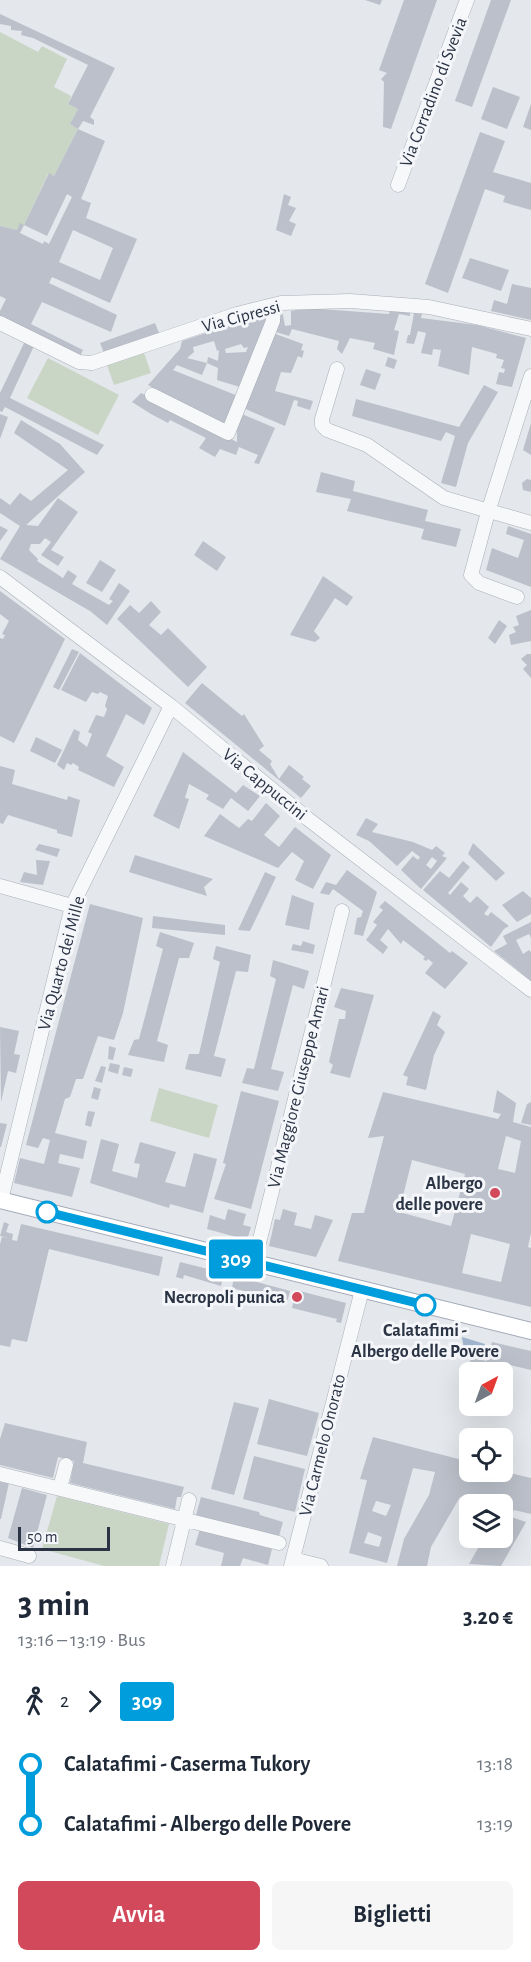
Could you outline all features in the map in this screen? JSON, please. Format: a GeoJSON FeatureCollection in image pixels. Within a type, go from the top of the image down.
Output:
{"type":"FeatureCollection","features":[{"type":"Feature","properties":{"kind":"main road"},"geometry":{"type":"LineString","coordinates":[[0,1200],[531,1332]]}},
{"type":"Feature","properties":{"kind":"street","name":"Via Corradino di Svevia"},"geometry":{"type":"LineString","coordinates":[[398,185],[467,0]]}},
{"type":"Feature","properties":{"kind":"street","name":"Via Cipressi"},"geometry":{"type":"LineString","coordinates":[[0,323],[79,362],[92,363],[237,314],[274,305],[350,301],[429,307],[531,329]]}},
{"type":"Feature","properties":{"kind":"street"},"geometry":{"type":"LineString","coordinates":[[152,394],[228,433],[273,321],[274,305]]}},
{"type":"Feature","properties":{"kind":"street"},"geometry":{"type":"LineString","coordinates":[[337,369],[322,419],[322,425],[327,429],[367,445],[444,498],[531,523]]}},
{"type":"Feature","properties":{"kind":"street"},"geometry":{"type":"LineString","coordinates":[[517,597],[479,583],[471,575],[488,512],[531,376]]}},
{"type":"Feature","properties":{"kind":"street","name":"Via Cappuccini"},"geometry":{"type":"LineString","coordinates":[[0,578],[171,706],[308,819],[531,990]]}},
{"type":"Feature","properties":{"kind":"street","name":"Via Quarto dei Mille"},"geometry":{"type":"LineString","coordinates":[[0,1200],[72,906],[171,706]]}},
{"type":"Feature","properties":{"kind":"street"},"geometry":{"type":"LineString","coordinates":[[0,886],[72,906]]}},
{"type":"Feature","properties":{"kind":"street","name":"Via Maggiore Giuseppe Amari"},"geometry":{"type":"LineString","coordinates":[[254,1263],[342,910]]}},
{"type":"Feature","properties":{"kind":"street","name":"Via Carmelo Onorato"},"geometry":{"type":"LineString","coordinates":[[292,1562],[362,1290]]}},
{"type":"Feature","properties":{"kind":"street"},"geometry":{"type":"LineString","coordinates":[[60,1488],[66,1465]]}},
{"type":"Feature","properties":{"kind":"street"},"geometry":{"type":"LineString","coordinates":[[0,1474],[185,1518],[279,1544]]}},
{"type":"Feature","properties":{"kind":"street"},"geometry":{"type":"LineString","coordinates":[[173,1566],[189,1500]]}},
{"type":"Feature","properties":{"kind":"street"},"geometry":{"type":"LineString","coordinates":[[0,1548],[29,1556]]}},
{"type":"Feature","properties":{"kind":"street"},"geometry":{"type":"LineString","coordinates":[[292,1562],[321,1566]]}},
{"type":"Feature","properties":{"kind":"green space"},"geometry":{"type":"Polygon","coordinates":[[[0,32],[38,52],[42,46],[67,59],[54,87],[71,96],[68,104],[78,109],[70,124],[78,129],[54,176],[48,174],[24,225],[20,224],[17,230],[0,226],[0,32]]]}},
{"type":"Feature","properties":{"kind":"green space"},"geometry":{"type":"Polygon","coordinates":[[[144,353],[151,373],[114,385],[107,365],[144,353]]]}},
{"type":"Feature","properties":{"kind":"green space"},"geometry":{"type":"Polygon","coordinates":[[[48,358],[119,395],[98,435],[27,398],[48,358]]]}},
{"type":"Feature","properties":{"kind":"green space"},"geometry":{"type":"Polygon","coordinates":[[[159,1088],[218,1105],[209,1138],[150,1121],[159,1088]]]}},
{"type":"Feature","properties":{"kind":"green space"},"geometry":{"type":"Polygon","coordinates":[[[57,1496],[169,1524],[159,1566],[104,1566],[42,1549],[57,1496]]]}},
{"type":"Feature","properties":{"kind":"water"},"geometry":{"type":"Polygon","coordinates":[[[462,1337],[485,1344],[482,1350],[469,1354],[464,1350],[462,1337]]]}},
{"type":"Feature","properties":{"kind":"building"},"geometry":{"type":"Polygon","coordinates":[[[365,0],[382,0],[380,5],[365,0]]]}},
{"type":"Feature","properties":{"kind":"building"},"geometry":{"type":"Polygon","coordinates":[[[404,0],[437,0],[391,129],[383,127],[384,82],[381,79],[387,73],[379,70],[404,0]]]}},
{"type":"Feature","properties":{"kind":"building"},"geometry":{"type":"Polygon","coordinates":[[[491,0],[511,0],[472,107],[455,101],[491,0]]]}},
{"type":"Feature","properties":{"kind":"building"},"geometry":{"type":"Polygon","coordinates":[[[0,14],[115,68],[90,117],[94,120],[94,125],[83,121],[78,129],[70,124],[78,109],[68,104],[88,65],[33,38],[21,35],[22,31],[11,30],[11,26],[0,24],[0,14]]]}},
{"type":"Feature","properties":{"kind":"building"},"geometry":{"type":"Polygon","coordinates":[[[493,87],[520,97],[507,129],[481,119],[493,87]]]}},
{"type":"Feature","properties":{"kind":"building"},"geometry":{"type":"Polygon","coordinates":[[[531,104],[531,130],[523,127],[531,104]]]}},
{"type":"Feature","properties":{"kind":"building"},"geometry":{"type":"Polygon","coordinates":[[[78,129],[105,141],[81,199],[91,203],[86,218],[137,239],[110,303],[52,277],[49,283],[117,315],[111,332],[42,302],[31,324],[83,350],[80,356],[0,318],[0,311],[6,299],[0,296],[0,226],[17,230],[20,223],[24,225],[49,173],[54,176],[78,129]],[[67,194],[47,236],[24,225],[20,233],[43,244],[44,241],[49,244],[72,197],[67,194]],[[73,230],[59,262],[100,280],[113,248],[73,230]]]}},
{"type":"Feature","properties":{"kind":"building"},"geometry":{"type":"Polygon","coordinates":[[[480,132],[505,141],[493,172],[531,183],[531,210],[503,202],[505,196],[485,189],[448,293],[425,284],[480,132]]]}},
{"type":"Feature","properties":{"kind":"building"},"geometry":{"type":"Polygon","coordinates":[[[284,194],[291,197],[288,205],[296,208],[289,221],[296,224],[291,236],[276,230],[284,194]]]}},
{"type":"Feature","properties":{"kind":"building"},"geometry":{"type":"Polygon","coordinates":[[[470,258],[509,270],[501,291],[462,278],[470,258]]]}},
{"type":"Feature","properties":{"kind":"building"},"geometry":{"type":"Polygon","coordinates":[[[512,284],[531,288],[531,320],[491,311],[494,300],[507,304],[512,284]]]}},
{"type":"Feature","properties":{"kind":"building"},"geometry":{"type":"Polygon","coordinates":[[[307,308],[389,314],[390,310],[410,313],[410,316],[399,314],[394,330],[399,331],[394,355],[373,349],[375,343],[350,338],[342,354],[337,349],[339,341],[292,329],[289,336],[273,331],[277,310],[282,310],[285,326],[291,325],[291,311],[307,308]]]}},
{"type":"Feature","properties":{"kind":"building"},"geometry":{"type":"Polygon","coordinates":[[[269,312],[240,387],[217,380],[218,368],[207,363],[202,375],[177,365],[173,370],[238,396],[225,424],[189,409],[148,385],[180,349],[182,341],[269,312]],[[214,341],[193,347],[194,352],[187,358],[207,363],[208,357],[218,361],[219,350],[217,351],[214,341]],[[241,344],[225,349],[226,353],[246,352],[248,347],[244,348],[241,344]]]}},
{"type":"Feature","properties":{"kind":"building"},"geometry":{"type":"Polygon","coordinates":[[[414,313],[422,314],[421,318],[477,325],[526,338],[512,387],[496,384],[499,372],[504,373],[505,369],[501,368],[504,360],[496,358],[497,354],[472,347],[469,375],[438,366],[441,350],[433,349],[432,355],[421,353],[426,333],[418,331],[414,344],[406,343],[410,335],[414,313]]]}},
{"type":"Feature","properties":{"kind":"building"},"geometry":{"type":"Polygon","coordinates":[[[155,323],[159,333],[104,353],[100,343],[155,323]]]}},
{"type":"Feature","properties":{"kind":"building"},"geometry":{"type":"Polygon","coordinates":[[[273,333],[303,344],[301,350],[304,351],[302,358],[298,356],[291,373],[281,372],[275,391],[313,401],[310,410],[297,406],[298,401],[294,400],[285,426],[243,408],[273,333]]]}},
{"type":"Feature","properties":{"kind":"building"},"geometry":{"type":"Polygon","coordinates":[[[25,341],[34,346],[10,398],[104,445],[97,455],[5,407],[2,412],[0,411],[0,393],[25,341]]]}},
{"type":"Feature","properties":{"kind":"building"},"geometry":{"type":"Polygon","coordinates":[[[388,357],[397,360],[394,369],[385,366],[388,357]]]}},
{"type":"Feature","properties":{"kind":"building"},"geometry":{"type":"Polygon","coordinates":[[[366,369],[381,374],[375,390],[360,385],[366,369]]]}},
{"type":"Feature","properties":{"kind":"building"},"geometry":{"type":"Polygon","coordinates":[[[484,385],[498,392],[468,443],[456,487],[441,483],[455,436],[446,432],[441,441],[352,416],[356,399],[459,427],[484,385]]]}},
{"type":"Feature","properties":{"kind":"building"},"geometry":{"type":"Polygon","coordinates":[[[141,393],[237,442],[237,430],[242,414],[275,428],[259,464],[254,463],[258,455],[239,447],[236,455],[220,449],[215,457],[199,448],[206,438],[170,420],[168,423],[132,402],[141,393]]]}},
{"type":"Feature","properties":{"kind":"building"},"geometry":{"type":"Polygon","coordinates":[[[0,414],[8,417],[0,439],[0,414]]]}},
{"type":"Feature","properties":{"kind":"building"},"geometry":{"type":"Polygon","coordinates":[[[21,420],[60,444],[85,472],[26,525],[38,526],[58,498],[78,512],[51,550],[64,557],[58,566],[41,555],[51,542],[45,538],[40,544],[31,544],[29,550],[38,559],[37,561],[63,578],[68,570],[77,576],[72,584],[109,605],[113,601],[109,599],[119,583],[130,591],[107,625],[90,611],[0,559],[20,526],[0,513],[0,498],[10,505],[20,493],[31,501],[68,470],[14,433],[21,420]]]}},
{"type":"Feature","properties":{"kind":"building"},"geometry":{"type":"Polygon","coordinates":[[[531,423],[531,455],[523,450],[531,423]]]}},
{"type":"Feature","properties":{"kind":"building"},"geometry":{"type":"Polygon","coordinates":[[[321,472],[355,481],[353,491],[428,510],[425,521],[461,529],[456,547],[421,539],[424,529],[347,511],[351,499],[316,492],[321,472]]]}},
{"type":"Feature","properties":{"kind":"building"},"geometry":{"type":"Polygon","coordinates":[[[527,479],[531,480],[531,492],[523,490],[522,483],[527,479]]]}},
{"type":"Feature","properties":{"kind":"building"},"geometry":{"type":"Polygon","coordinates":[[[0,526],[8,530],[0,541],[0,526]]]}},
{"type":"Feature","properties":{"kind":"building"},"geometry":{"type":"Polygon","coordinates":[[[508,526],[531,534],[531,587],[486,570],[492,548],[518,558],[524,540],[506,534],[508,526]]]}},
{"type":"Feature","properties":{"kind":"building"},"geometry":{"type":"Polygon","coordinates":[[[203,541],[226,557],[217,571],[194,555],[203,541]]]}},
{"type":"Feature","properties":{"kind":"building"},"geometry":{"type":"Polygon","coordinates":[[[100,560],[116,570],[102,592],[86,583],[100,560]]]}},
{"type":"Feature","properties":{"kind":"building"},"geometry":{"type":"Polygon","coordinates":[[[323,576],[353,597],[347,606],[335,598],[314,631],[320,638],[315,642],[290,635],[323,576]]]}},
{"type":"Feature","properties":{"kind":"building"},"geometry":{"type":"Polygon","coordinates":[[[0,591],[65,639],[14,743],[0,736],[0,638],[3,639],[5,635],[2,634],[9,621],[0,614],[0,591]]]}},
{"type":"Feature","properties":{"kind":"building"},"geometry":{"type":"Polygon","coordinates":[[[151,601],[161,612],[149,625],[161,635],[168,628],[207,667],[188,687],[117,619],[130,605],[139,613],[151,601]]]}},
{"type":"Feature","properties":{"kind":"building"},"geometry":{"type":"Polygon","coordinates":[[[531,610],[531,641],[511,645],[509,635],[516,632],[513,627],[519,625],[516,616],[531,610]]]}},
{"type":"Feature","properties":{"kind":"building"},"geometry":{"type":"Polygon","coordinates":[[[499,620],[507,626],[495,644],[488,638],[499,620]]]}},
{"type":"Feature","properties":{"kind":"building"},"geometry":{"type":"Polygon","coordinates":[[[72,649],[79,652],[59,690],[53,687],[72,649]]]}},
{"type":"Feature","properties":{"kind":"building"},"geometry":{"type":"Polygon","coordinates":[[[80,653],[152,708],[144,725],[126,714],[106,756],[124,767],[114,787],[78,770],[79,767],[73,763],[71,765],[67,763],[64,770],[57,765],[74,729],[80,732],[78,740],[87,747],[92,734],[88,732],[96,715],[104,717],[107,709],[105,706],[108,696],[100,692],[98,694],[92,692],[86,702],[61,690],[80,653]]]}},
{"type":"Feature","properties":{"kind":"building"},"geometry":{"type":"Polygon","coordinates":[[[531,654],[531,678],[523,669],[527,665],[521,659],[531,654]]]}},
{"type":"Feature","properties":{"kind":"building"},"geometry":{"type":"Polygon","coordinates":[[[202,683],[242,716],[244,714],[264,746],[259,750],[272,761],[270,764],[279,779],[289,765],[304,777],[302,779],[311,786],[301,798],[185,703],[202,683]]]}},
{"type":"Feature","properties":{"kind":"building"},"geometry":{"type":"Polygon","coordinates":[[[36,737],[62,750],[55,763],[30,751],[36,737]]]}},
{"type":"Feature","properties":{"kind":"building"},"geometry":{"type":"Polygon","coordinates":[[[183,752],[236,793],[243,785],[260,796],[248,811],[231,798],[223,809],[206,799],[209,795],[189,784],[185,798],[189,799],[179,829],[153,816],[183,752]]]}},
{"type":"Feature","properties":{"kind":"building"},"geometry":{"type":"Polygon","coordinates":[[[0,766],[15,770],[12,784],[67,800],[68,796],[80,800],[72,837],[8,815],[3,824],[0,823],[0,766]]]}},
{"type":"Feature","properties":{"kind":"building"},"geometry":{"type":"Polygon","coordinates":[[[266,803],[280,816],[264,835],[279,847],[295,827],[331,855],[313,889],[295,880],[304,861],[292,852],[278,868],[204,836],[220,814],[239,828],[248,819],[252,821],[266,803]]]}},
{"type":"Feature","properties":{"kind":"building"},"geometry":{"type":"Polygon","coordinates":[[[366,818],[378,824],[372,832],[413,842],[432,850],[436,846],[445,853],[442,856],[447,858],[421,889],[401,870],[413,856],[418,860],[420,857],[412,851],[397,866],[369,841],[356,835],[366,818]],[[432,857],[426,865],[431,869],[437,861],[432,857]]]}},
{"type":"Feature","properties":{"kind":"building"},"geometry":{"type":"Polygon","coordinates":[[[473,843],[505,873],[496,881],[468,854],[473,843]]]}},
{"type":"Feature","properties":{"kind":"building"},"geometry":{"type":"Polygon","coordinates":[[[39,844],[60,849],[57,857],[35,850],[39,844]]]}},
{"type":"Feature","properties":{"kind":"building"},"geometry":{"type":"Polygon","coordinates":[[[135,855],[213,879],[204,887],[207,896],[129,872],[135,855]]]}},
{"type":"Feature","properties":{"kind":"building"},"geometry":{"type":"Polygon","coordinates":[[[36,860],[50,861],[43,885],[20,882],[24,872],[37,875],[36,860]]]}},
{"type":"Feature","properties":{"kind":"building"},"geometry":{"type":"Polygon","coordinates":[[[463,861],[470,867],[448,893],[450,895],[461,882],[469,889],[463,896],[470,903],[477,896],[489,907],[484,914],[488,916],[491,912],[509,926],[504,929],[491,947],[423,890],[440,871],[449,878],[463,861]]]}},
{"type":"Feature","properties":{"kind":"building"},"geometry":{"type":"Polygon","coordinates":[[[347,870],[377,892],[363,936],[354,934],[357,918],[361,917],[363,911],[333,889],[329,895],[320,893],[326,882],[336,885],[347,870]]]}},
{"type":"Feature","properties":{"kind":"building"},"geometry":{"type":"Polygon","coordinates":[[[265,872],[276,877],[250,931],[238,930],[265,872]]]}},
{"type":"Feature","properties":{"kind":"building"},"geometry":{"type":"Polygon","coordinates":[[[523,891],[531,898],[531,914],[517,922],[502,905],[523,891]]]}},
{"type":"Feature","properties":{"kind":"building"},"geometry":{"type":"Polygon","coordinates":[[[292,895],[314,903],[309,930],[285,925],[292,895]]]}},
{"type":"Feature","properties":{"kind":"building"},"geometry":{"type":"Polygon","coordinates":[[[385,901],[450,953],[452,951],[468,963],[445,989],[425,973],[433,963],[428,959],[426,961],[423,959],[425,957],[403,940],[401,944],[388,929],[380,940],[388,947],[383,954],[366,940],[377,925],[373,922],[383,910],[379,907],[385,901]]]}},
{"type":"Feature","properties":{"kind":"building"},"geometry":{"type":"Polygon","coordinates":[[[90,904],[143,918],[123,1013],[114,1040],[98,1036],[83,1079],[76,1079],[70,1097],[65,1099],[55,1133],[87,1141],[83,1159],[60,1154],[58,1163],[80,1168],[72,1197],[14,1183],[20,1158],[44,1164],[50,1140],[43,1138],[38,1148],[26,1145],[90,904]]]}},
{"type":"Feature","properties":{"kind":"building"},"geometry":{"type":"Polygon","coordinates":[[[153,916],[225,925],[225,935],[152,928],[153,916]]]}},
{"type":"Feature","properties":{"kind":"building"},"geometry":{"type":"Polygon","coordinates":[[[531,922],[531,938],[529,934],[516,940],[523,954],[529,950],[531,952],[531,981],[494,951],[507,944],[503,936],[531,922]]]}},
{"type":"Feature","properties":{"kind":"building"},"geometry":{"type":"Polygon","coordinates":[[[160,932],[194,943],[189,958],[179,958],[157,1041],[168,1045],[164,1062],[128,1055],[134,1040],[139,1039],[163,949],[156,946],[160,932]]]}},
{"type":"Feature","properties":{"kind":"building"},"geometry":{"type":"Polygon","coordinates":[[[303,941],[315,945],[313,954],[291,950],[293,944],[301,946],[303,941]]]}},
{"type":"Feature","properties":{"kind":"building"},"geometry":{"type":"Polygon","coordinates":[[[216,946],[251,955],[248,972],[236,971],[214,1056],[226,1059],[221,1077],[185,1069],[189,1054],[199,1054],[220,962],[213,959],[216,946]]]}},
{"type":"Feature","properties":{"kind":"building"},"geometry":{"type":"Polygon","coordinates":[[[273,960],[309,971],[304,989],[293,985],[271,1069],[284,1072],[278,1091],[242,1083],[247,1068],[254,1069],[276,979],[270,976],[273,960]]]}},
{"type":"Feature","properties":{"kind":"building"},"geometry":{"type":"Polygon","coordinates":[[[341,988],[374,995],[350,1078],[330,1073],[333,1065],[329,1062],[339,1019],[345,1019],[346,1011],[334,1007],[341,988]]]}},
{"type":"Feature","properties":{"kind":"building"},"geometry":{"type":"Polygon","coordinates":[[[433,1011],[441,1016],[437,1025],[445,1032],[434,1055],[426,1090],[406,1085],[408,1077],[403,1075],[433,1011]]]}},
{"type":"Feature","properties":{"kind":"building"},"geometry":{"type":"Polygon","coordinates":[[[0,1027],[19,1031],[14,1054],[20,1055],[16,1073],[8,1071],[1,1102],[0,1027]]]}},
{"type":"Feature","properties":{"kind":"building"},"geometry":{"type":"Polygon","coordinates":[[[109,1046],[116,1048],[113,1060],[108,1059],[109,1046]]]}},
{"type":"Feature","properties":{"kind":"building"},"geometry":{"type":"Polygon","coordinates":[[[110,1063],[120,1065],[118,1074],[108,1071],[110,1063]]]}},
{"type":"Feature","properties":{"kind":"building"},"geometry":{"type":"Polygon","coordinates":[[[101,1066],[106,1067],[102,1083],[95,1081],[101,1066]]]}},
{"type":"Feature","properties":{"kind":"building"},"geometry":{"type":"Polygon","coordinates":[[[124,1067],[133,1069],[131,1077],[122,1075],[124,1067]]]}},
{"type":"Feature","properties":{"kind":"building"},"geometry":{"type":"Polygon","coordinates":[[[94,1087],[101,1089],[98,1100],[91,1098],[94,1087]]]}},
{"type":"Feature","properties":{"kind":"building","name":"Albergo delle povere"},"geometry":{"type":"Polygon","coordinates":[[[497,1090],[516,1103],[513,1122],[531,1127],[531,1233],[528,1247],[531,1248],[531,1307],[338,1261],[352,1213],[364,1213],[384,1136],[368,1138],[383,1092],[498,1119],[501,1114],[493,1112],[497,1090]],[[506,1136],[498,1169],[515,1173],[521,1141],[506,1136]],[[412,1160],[399,1212],[451,1226],[465,1174],[412,1160]],[[471,1234],[462,1273],[501,1282],[510,1244],[471,1234]]]}},
{"type":"Feature","properties":{"kind":"building"},"geometry":{"type":"Polygon","coordinates":[[[241,1091],[279,1101],[251,1209],[214,1199],[226,1164],[223,1163],[241,1091]]]}},
{"type":"Feature","properties":{"kind":"building"},"geometry":{"type":"Polygon","coordinates":[[[531,1102],[531,1125],[521,1123],[527,1104],[531,1102]]]}},
{"type":"Feature","properties":{"kind":"building"},"geometry":{"type":"Polygon","coordinates":[[[88,1111],[95,1112],[91,1127],[85,1125],[88,1111]]]}},
{"type":"Feature","properties":{"kind":"building"},"geometry":{"type":"Polygon","coordinates":[[[0,1123],[7,1124],[1,1147],[0,1147],[0,1123]]]}},
{"type":"Feature","properties":{"kind":"building"},"geometry":{"type":"Polygon","coordinates":[[[101,1139],[119,1144],[112,1171],[137,1178],[140,1164],[134,1163],[140,1142],[176,1152],[165,1182],[185,1187],[194,1153],[217,1159],[203,1213],[170,1204],[169,1208],[90,1183],[101,1139]]]}},
{"type":"Feature","properties":{"kind":"building"},"geometry":{"type":"Polygon","coordinates":[[[228,1209],[246,1214],[243,1225],[251,1227],[247,1240],[207,1229],[210,1215],[225,1220],[228,1209]]]}},
{"type":"Feature","properties":{"kind":"building"},"geometry":{"type":"Polygon","coordinates":[[[283,1209],[297,1213],[294,1225],[311,1229],[315,1215],[333,1220],[316,1257],[269,1246],[275,1219],[280,1220],[283,1209]]]}},
{"type":"Feature","properties":{"kind":"building"},"geometry":{"type":"Polygon","coordinates":[[[4,1222],[9,1224],[6,1232],[13,1234],[12,1240],[17,1241],[21,1224],[163,1257],[159,1276],[49,1249],[27,1342],[12,1339],[10,1347],[0,1345],[0,1244],[2,1237],[9,1238],[0,1236],[4,1222]]]}},
{"type":"Feature","properties":{"kind":"building"},"geometry":{"type":"Polygon","coordinates":[[[180,1262],[224,1273],[221,1286],[184,1275],[183,1279],[176,1277],[180,1262]]]}},
{"type":"Feature","properties":{"kind":"building"},"geometry":{"type":"Polygon","coordinates":[[[234,1276],[290,1291],[287,1302],[232,1288],[234,1276]]]}},
{"type":"Feature","properties":{"kind":"building"},"geometry":{"type":"Polygon","coordinates":[[[296,1290],[346,1303],[341,1323],[336,1322],[337,1319],[292,1308],[296,1290]]]}},
{"type":"Feature","properties":{"kind":"building"},"geometry":{"type":"Polygon","coordinates":[[[492,1342],[531,1351],[531,1370],[513,1366],[513,1362],[470,1362],[471,1358],[487,1361],[492,1342]]]}},
{"type":"Feature","properties":{"kind":"building"},"geometry":{"type":"Polygon","coordinates":[[[269,1399],[319,1413],[307,1456],[257,1444],[269,1399]]]}},
{"type":"Feature","properties":{"kind":"building"},"geometry":{"type":"Polygon","coordinates":[[[234,1402],[259,1408],[234,1495],[211,1489],[234,1402]]]}},
{"type":"Feature","properties":{"kind":"building"},"geometry":{"type":"Polygon","coordinates":[[[5,1423],[87,1442],[83,1463],[184,1487],[181,1497],[177,1497],[175,1509],[70,1483],[74,1461],[58,1457],[53,1478],[0,1465],[0,1439],[5,1423]]]}},
{"type":"Feature","properties":{"kind":"building"},"geometry":{"type":"Polygon","coordinates":[[[373,1437],[459,1459],[459,1482],[513,1482],[513,1474],[531,1478],[531,1514],[513,1512],[513,1494],[459,1494],[459,1499],[431,1547],[427,1566],[397,1566],[404,1539],[429,1495],[435,1472],[413,1468],[387,1563],[349,1553],[367,1480],[360,1479],[373,1437]],[[376,1501],[372,1511],[386,1516],[391,1505],[376,1501]],[[368,1532],[364,1543],[379,1547],[382,1537],[368,1532]]]}},
{"type":"Feature","properties":{"kind":"building"},"geometry":{"type":"Polygon","coordinates":[[[254,1456],[305,1469],[295,1512],[243,1499],[254,1456]]]}},
{"type":"Feature","properties":{"kind":"building"},"geometry":{"type":"Polygon","coordinates":[[[0,1481],[9,1483],[1,1519],[0,1519],[0,1481]]]}},
{"type":"Feature","properties":{"kind":"building"},"geometry":{"type":"Polygon","coordinates":[[[22,1488],[47,1495],[33,1548],[8,1538],[22,1488]]]}},
{"type":"Feature","properties":{"kind":"building"},"geometry":{"type":"Polygon","coordinates":[[[201,1497],[259,1512],[260,1515],[283,1522],[279,1536],[196,1515],[201,1497]]]}},
{"type":"Feature","properties":{"kind":"building"},"geometry":{"type":"Polygon","coordinates":[[[513,1518],[526,1522],[513,1545],[513,1518]]]}},
{"type":"Feature","properties":{"kind":"building"},"geometry":{"type":"Polygon","coordinates":[[[200,1529],[272,1549],[268,1565],[243,1558],[240,1566],[221,1566],[224,1553],[195,1545],[200,1529]]]}},
{"type":"Feature","properties":{"kind":"building"},"geometry":{"type":"Polygon","coordinates":[[[478,1548],[511,1548],[501,1566],[469,1564],[478,1548]]]}},
{"type":"Feature","properties":{"kind":"bus line","name":"309"},"geometry":{"type":"LineString","coordinates":[[47,1212],[425,1305]]}},
{"type":"Feature","properties":{"kind":"place","name":"Albergo delle povere"},"geometry":{"type":"Point","coordinates":[495,1193]}},
{"type":"Feature","properties":{"kind":"place","name":"Necropoli punica"},"geometry":{"type":"Point","coordinates":[297,1297]}},
{"type":"Feature","properties":{"kind":"place","name":"Calatafimi - Albergo delle Povere"},"geometry":{"type":"Point","coordinates":[425,1305]}}]}
